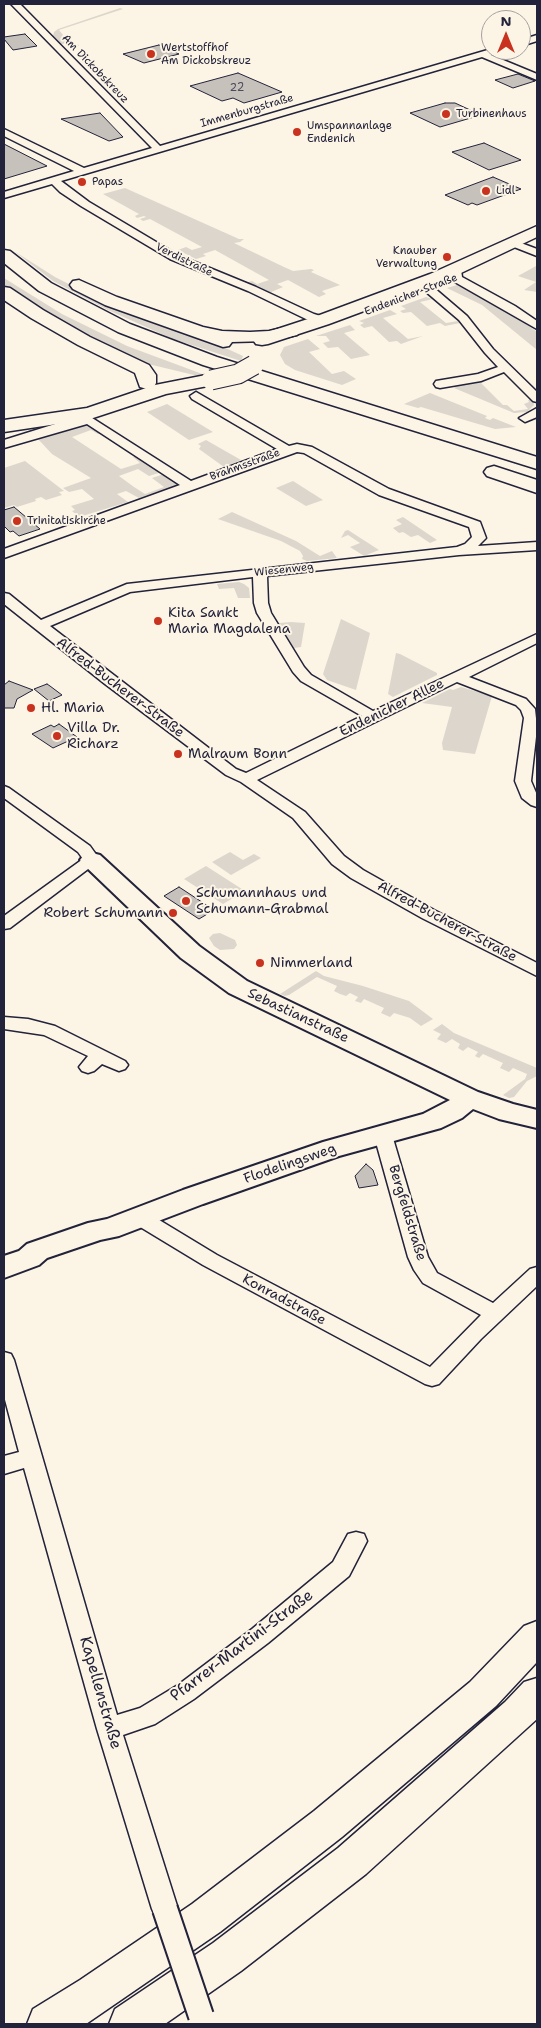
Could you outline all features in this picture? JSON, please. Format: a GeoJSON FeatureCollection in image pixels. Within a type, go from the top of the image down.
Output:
{"type":"FeatureCollection","features":[{"type":"Feature","properties":{"kind":"main road","name":"Endenicher Straße"},"geometry":{"type":"LineString","coordinates":[[95,411],[144,390],[177,386],[238,374],[254,365],[286,337],[323,320],[456,275],[527,246],[537,231]]}},
{"type":"Feature","properties":{"kind":"main road"},"geometry":{"type":"LineString","coordinates":[[4,237],[56,273],[111,301],[198,331],[222,336],[286,337]]}},
{"type":"Feature","properties":{"kind":"main road"},"geometry":{"type":"LineString","coordinates":[[4,255],[45,287],[85,309],[132,331],[210,361],[537,463]]}},
{"type":"Feature","properties":{"kind":"main road"},"geometry":{"type":"LineString","coordinates":[[4,270],[34,292],[72,313],[169,356],[537,475]]}},
{"type":"Feature","properties":{"kind":"main road","name":"Endenicher Straße"},"geometry":{"type":"LineString","coordinates":[[198,331],[223,342],[286,337],[429,289],[456,275]]}},
{"type":"Feature","properties":{"kind":"main road"},"geometry":{"type":"LineString","coordinates":[[4,292],[37,314],[84,341],[142,369],[147,375],[144,390]]}},
{"type":"Feature","properties":{"kind":"main road"},"geometry":{"type":"LineString","coordinates":[[4,419],[73,409],[95,411]]}},
{"type":"Feature","properties":{"kind":"main road"},"geometry":{"type":"LineString","coordinates":[[4,426],[95,411]]}},
{"type":"Feature","properties":{"kind":"main road"},"geometry":{"type":"LineString","coordinates":[[470,454],[537,479]]}},
{"type":"Feature","properties":{"kind":"main road"},"geometry":{"type":"LineString","coordinates":[[494,472],[537,487]]}},
{"type":"Feature","properties":{"kind":"main road"},"geometry":{"type":"LineString","coordinates":[[48,2024],[95,1995],[206,1918],[328,1824],[483,1694],[537,1637]]}},
{"type":"Feature","properties":{"kind":"main road"},"geometry":{"type":"LineString","coordinates":[[130,2024],[227,1957],[352,1861],[518,1714],[537,1694]]}},
{"type":"Feature","properties":{"kind":"street","name":"Am Dickobskreuz"},"geometry":{"type":"LineString","coordinates":[[15,4],[159,150]]}},
{"type":"Feature","properties":{"kind":"street","name":"Immenburgstraße"},"geometry":{"type":"LineString","coordinates":[[4,195],[481,54]]}},
{"type":"Feature","properties":{"kind":"street"},"geometry":{"type":"LineString","coordinates":[[496,60],[537,77]]}},
{"type":"Feature","properties":{"kind":"street"},"geometry":{"type":"LineString","coordinates":[[4,132],[83,172]]}},
{"type":"Feature","properties":{"kind":"street","name":"Verdistraße"},"geometry":{"type":"LineString","coordinates":[[54,180],[64,190],[91,208],[174,257],[252,289],[310,318],[323,320]]}},
{"type":"Feature","properties":{"kind":"street"},"geometry":{"type":"LineString","coordinates":[[456,275],[537,326]]}},
{"type":"Feature","properties":{"kind":"street"},"geometry":{"type":"LineString","coordinates":[[429,289],[463,318],[488,352],[537,398]]}},
{"type":"Feature","properties":{"kind":"street"},"geometry":{"type":"LineString","coordinates":[[440,384],[480,377],[505,368]]}},
{"type":"Feature","properties":{"kind":"street"},"geometry":{"type":"LineString","coordinates":[[196,396],[287,450]]}},
{"type":"Feature","properties":{"kind":"street"},"geometry":{"type":"LineString","coordinates":[[95,411],[190,486]]}},
{"type":"Feature","properties":{"kind":"street","name":"Endenicher Straße"},"geometry":{"type":"LineString","coordinates":[[4,444],[72,423],[95,411]]}},
{"type":"Feature","properties":{"kind":"street"},"geometry":{"type":"LineString","coordinates":[[525,418],[537,412]]}},
{"type":"Feature","properties":{"kind":"street","name":"Brahmsstraße"},"geometry":{"type":"LineString","coordinates":[[4,554],[287,450],[308,450],[378,489],[475,525],[479,538],[470,547],[459,551]]}},
{"type":"Feature","properties":{"kind":"street","name":"Wiesenweg"},"geometry":{"type":"LineString","coordinates":[[39,626],[127,588],[459,551],[537,546]]}},
{"type":"Feature","properties":{"kind":"street"},"geometry":{"type":"LineString","coordinates":[[260,572],[261,603],[264,613],[298,669],[306,678],[372,716]]}},
{"type":"Feature","properties":{"kind":"street","name":"Alfred-Bucherer-Straße"},"geometry":{"type":"LineString","coordinates":[[4,597],[39,626],[231,772],[246,779],[299,815],[338,860],[357,874],[428,914],[537,970]]}},
{"type":"Feature","properties":{"kind":"street","name":"Endenicher Allee"},"geometry":{"type":"LineString","coordinates":[[246,779],[440,683],[457,677],[537,638]]}},
{"type":"Feature","properties":{"kind":"street"},"geometry":{"type":"LineString","coordinates":[[457,677],[521,702],[534,718],[524,781],[528,795],[537,802]]}},
{"type":"Feature","properties":{"kind":"street"},"geometry":{"type":"LineString","coordinates":[[4,791],[84,849],[92,860],[4,924]]}},
{"type":"Feature","properties":{"kind":"street","name":"Sebastianstraße"},"geometry":{"type":"LineString","coordinates":[[92,860],[190,952],[238,987],[469,1098],[508,1112],[537,1119]]}},
{"type":"Feature","properties":{"kind":"street"},"geometry":{"type":"LineString","coordinates":[[4,1022],[49,1030],[94,1061],[119,1065]]}},
{"type":"Feature","properties":{"kind":"street","name":"Flodelingsweg"},"geometry":{"type":"LineString","coordinates":[[16,1263],[41,1260],[100,1238],[109,1229],[139,1217],[332,1149],[444,1116],[469,1098]]}},
{"type":"Feature","properties":{"kind":"street","name":"Bergfeldstraße"},"geometry":{"type":"LineString","coordinates":[[383,1135],[418,1257],[424,1270],[430,1278],[495,1313]]}},
{"type":"Feature","properties":{"kind":"street","name":"Konradstraße"},"geometry":{"type":"LineString","coordinates":[[139,1217],[210,1260],[432,1378],[495,1313]]}},
{"type":"Feature","properties":{"kind":"street"},"geometry":{"type":"LineString","coordinates":[[495,1313],[537,1274]]}},
{"type":"Feature","properties":{"kind":"street","name":"Kapellenstraße"},"geometry":{"type":"LineString","coordinates":[[4,1360],[110,1730],[165,1909],[203,2020]]}},
{"type":"Feature","properties":{"kind":"street"},"geometry":{"type":"LineString","coordinates":[[4,1465],[31,1457]]}},
{"type":"Feature","properties":{"kind":"street","name":"Pfarrer-Martini-Straße"},"geometry":{"type":"LineString","coordinates":[[110,1730],[147,1716],[186,1692],[260,1636],[341,1569],[356,1541]]}},
{"type":"Feature","properties":{"kind":"shaded area"},"geometry":{"type":"Polygon","coordinates":[[[120,8],[123,9],[59,30],[68,41],[79,45],[77,47],[74,48],[70,43],[61,44],[53,36],[54,32],[58,29],[120,8]]]}},
{"type":"Feature","properties":{"kind":"shaded area"},"geometry":{"type":"Polygon","coordinates":[[[125,188],[239,239],[244,239],[234,243],[284,267],[293,271],[311,269],[314,270],[311,272],[340,285],[322,291],[326,294],[319,297],[288,280],[277,284],[283,287],[269,293],[253,287],[260,284],[252,286],[245,283],[252,281],[257,284],[269,280],[215,250],[203,254],[206,256],[196,259],[178,250],[186,247],[192,250],[202,247],[150,219],[143,221],[140,219],[146,217],[144,216],[137,218],[135,216],[139,214],[103,194],[125,188]]]}},
{"type":"Feature","properties":{"kind":"shaded area"},"geometry":{"type":"Polygon","coordinates":[[[14,251],[55,277],[108,304],[197,335],[243,356],[241,361],[173,339],[108,310],[53,281],[14,251]]]}},
{"type":"Feature","properties":{"kind":"shaded area"},"geometry":{"type":"Polygon","coordinates":[[[536,266],[537,292],[524,290],[536,282],[518,276],[536,266]]]}},
{"type":"Feature","properties":{"kind":"shaded area"},"geometry":{"type":"Polygon","coordinates":[[[4,278],[62,314],[127,346],[205,375],[194,375],[144,363],[117,351],[49,315],[7,288],[4,285],[4,278]]]}},
{"type":"Feature","properties":{"kind":"shaded area"},"geometry":{"type":"Polygon","coordinates":[[[457,285],[506,309],[537,332],[537,350],[482,305],[447,288],[457,285]]]}},
{"type":"Feature","properties":{"kind":"shaded area"},"geometry":{"type":"Polygon","coordinates":[[[426,297],[433,299],[420,302],[446,323],[458,321],[460,323],[445,326],[440,323],[427,326],[411,312],[403,313],[400,311],[406,309],[401,306],[426,297]]]}},
{"type":"Feature","properties":{"kind":"shaded area"},"geometry":{"type":"Polygon","coordinates":[[[390,310],[397,314],[383,318],[408,339],[423,336],[401,344],[397,341],[389,342],[372,326],[364,328],[360,325],[364,323],[359,321],[390,310]]]}},
{"type":"Feature","properties":{"kind":"shaded area"},"geometry":{"type":"Polygon","coordinates":[[[350,325],[355,330],[344,333],[370,355],[351,359],[338,347],[328,348],[323,343],[330,341],[326,336],[316,336],[350,325]]]}},
{"type":"Feature","properties":{"kind":"shaded area"},"geometry":{"type":"Polygon","coordinates":[[[308,339],[320,349],[309,352],[332,374],[344,371],[356,379],[342,385],[295,370],[285,364],[280,355],[284,347],[308,339]]]}},
{"type":"Feature","properties":{"kind":"shaded area"},"geometry":{"type":"Polygon","coordinates":[[[479,379],[503,405],[507,405],[514,411],[528,409],[524,404],[529,402],[528,400],[533,399],[534,405],[527,412],[514,413],[454,388],[459,384],[479,379]]]}},
{"type":"Feature","properties":{"kind":"shaded area"},"geometry":{"type":"Polygon","coordinates":[[[430,393],[487,416],[485,418],[490,420],[493,418],[516,427],[495,429],[421,407],[418,408],[404,404],[430,393]]]}},
{"type":"Feature","properties":{"kind":"shaded area"},"geometry":{"type":"Polygon","coordinates":[[[167,404],[213,432],[189,440],[147,412],[167,404]]]}},
{"type":"Feature","properties":{"kind":"shaded area"},"geometry":{"type":"Polygon","coordinates":[[[88,422],[99,428],[95,430],[101,433],[98,434],[91,430],[72,437],[121,469],[140,463],[133,457],[136,456],[162,472],[149,476],[138,469],[119,476],[134,487],[145,494],[164,487],[152,478],[164,474],[177,483],[177,485],[139,498],[126,491],[117,494],[128,502],[79,517],[72,511],[75,510],[71,506],[94,499],[82,489],[69,492],[63,488],[91,478],[52,454],[37,438],[88,422]]]}},
{"type":"Feature","properties":{"kind":"shaded area"},"geometry":{"type":"Polygon","coordinates":[[[206,440],[241,460],[224,467],[199,449],[201,446],[198,444],[206,440]]]}},
{"type":"Feature","properties":{"kind":"shaded area"},"geometry":{"type":"Polygon","coordinates":[[[25,461],[64,491],[59,492],[62,495],[46,500],[41,497],[35,499],[36,501],[17,507],[14,505],[4,508],[4,468],[25,461]]]}},
{"type":"Feature","properties":{"kind":"shaded area"},"geometry":{"type":"Polygon","coordinates":[[[293,481],[323,500],[306,506],[276,488],[293,481]]]}},
{"type":"Feature","properties":{"kind":"shaded area"},"geometry":{"type":"Polygon","coordinates":[[[232,512],[296,541],[320,556],[332,551],[337,558],[307,561],[302,559],[303,556],[300,551],[281,541],[218,519],[232,512]]]}},
{"type":"Feature","properties":{"kind":"shaded area"},"geometry":{"type":"Polygon","coordinates":[[[403,517],[437,540],[430,543],[418,535],[411,537],[403,532],[399,533],[393,528],[402,524],[396,520],[403,517]]]}},
{"type":"Feature","properties":{"kind":"shaded area"},"geometry":{"type":"Polygon","coordinates":[[[348,530],[379,550],[364,556],[350,547],[360,543],[348,535],[341,538],[345,531],[348,530]]]}},
{"type":"Feature","properties":{"kind":"shaded area"},"geometry":{"type":"Polygon","coordinates":[[[239,582],[249,588],[250,598],[238,598],[234,588],[219,589],[217,584],[239,582]]]}},
{"type":"Feature","properties":{"kind":"shaded area"},"geometry":{"type":"Polygon","coordinates":[[[341,619],[370,633],[356,690],[327,680],[323,674],[341,619]]]}},
{"type":"Feature","properties":{"kind":"shaded area"},"geometry":{"type":"Polygon","coordinates":[[[279,623],[305,623],[301,647],[294,648],[279,623]]]}},
{"type":"Feature","properties":{"kind":"shaded area"},"geometry":{"type":"Polygon","coordinates":[[[396,653],[437,673],[437,675],[393,697],[388,694],[396,653]]]}},
{"type":"Feature","properties":{"kind":"shaded area"},"geometry":{"type":"Polygon","coordinates":[[[461,687],[492,696],[475,754],[443,750],[442,743],[452,707],[422,703],[450,689],[453,690],[461,687]]]}},
{"type":"Feature","properties":{"kind":"shaded area"},"geometry":{"type":"Polygon","coordinates":[[[230,852],[243,860],[254,854],[261,858],[231,875],[212,862],[230,852]]]}},
{"type":"Feature","properties":{"kind":"shaded area"},"geometry":{"type":"Polygon","coordinates":[[[206,866],[245,891],[223,904],[184,879],[206,866]]]}},
{"type":"Feature","properties":{"kind":"shaded area"},"geometry":{"type":"Polygon","coordinates":[[[220,933],[235,940],[237,945],[234,949],[220,950],[214,946],[209,938],[213,934],[220,933]]]}},
{"type":"Feature","properties":{"kind":"shaded area"},"geometry":{"type":"Polygon","coordinates":[[[316,971],[324,976],[409,1001],[433,1019],[421,1026],[410,1018],[394,1013],[390,1017],[381,1013],[384,1008],[364,999],[361,1003],[355,1001],[358,997],[350,993],[346,996],[340,994],[334,991],[337,986],[317,977],[289,995],[280,994],[316,971]]]}},
{"type":"Feature","properties":{"kind":"shaded area"},"geometry":{"type":"Polygon","coordinates":[[[442,1024],[454,1033],[537,1068],[537,1076],[527,1081],[514,1097],[509,1098],[503,1095],[525,1079],[527,1074],[513,1068],[509,1072],[500,1068],[503,1063],[483,1054],[479,1058],[475,1056],[478,1052],[468,1047],[463,1051],[458,1048],[460,1044],[452,1039],[446,1043],[437,1039],[441,1034],[433,1030],[442,1024]]]}},
{"type":"Feature","properties":{"kind":"building"},"geometry":{"type":"Polygon","coordinates":[[[25,34],[37,46],[13,50],[4,39],[4,37],[25,34]]]}},
{"type":"Feature","properties":{"kind":"building","name":"Wertstoffhof Am Dickobskreuz"},"geometry":{"type":"Polygon","coordinates":[[[159,45],[179,54],[144,63],[123,54],[159,45]]]}},
{"type":"Feature","properties":{"kind":"building"},"geometry":{"type":"Polygon","coordinates":[[[238,73],[282,92],[244,103],[233,98],[222,101],[190,86],[238,73]]]}},
{"type":"Feature","properties":{"kind":"building"},"geometry":{"type":"Polygon","coordinates":[[[518,74],[535,81],[513,88],[495,80],[518,74]]]}},
{"type":"Feature","properties":{"kind":"building","name":"Turbinenhaus"},"geometry":{"type":"Polygon","coordinates":[[[445,103],[455,103],[481,115],[440,127],[410,113],[445,103]]]}},
{"type":"Feature","properties":{"kind":"building"},"geometry":{"type":"Polygon","coordinates":[[[100,113],[123,137],[109,141],[61,119],[100,113]]]}},
{"type":"Feature","properties":{"kind":"building"},"geometry":{"type":"Polygon","coordinates":[[[484,143],[521,160],[489,170],[452,152],[484,143]]]}},
{"type":"Feature","properties":{"kind":"building"},"geometry":{"type":"Polygon","coordinates":[[[4,144],[47,166],[4,179],[4,144]]]}},
{"type":"Feature","properties":{"kind":"building","name":"Lidl"},"geometry":{"type":"Polygon","coordinates":[[[493,177],[521,189],[477,205],[472,203],[468,205],[445,195],[493,177]]]}},
{"type":"Feature","properties":{"kind":"building","name":"Trinitatiskirche"},"geometry":{"type":"Polygon","coordinates":[[[14,507],[40,529],[19,536],[13,531],[10,532],[4,526],[4,510],[14,507]]]}},
{"type":"Feature","properties":{"kind":"building"},"geometry":{"type":"Polygon","coordinates":[[[9,681],[33,690],[17,699],[14,708],[4,708],[4,685],[9,681]]]}},
{"type":"Feature","properties":{"kind":"building"},"geometry":{"type":"Polygon","coordinates":[[[47,684],[62,695],[49,701],[34,689],[47,684]]]}},
{"type":"Feature","properties":{"kind":"building","name":"Villa Dr. Richarz"},"geometry":{"type":"Polygon","coordinates":[[[59,724],[77,737],[53,748],[32,734],[51,725],[54,727],[59,724]]]}},
{"type":"Feature","properties":{"kind":"building","name":"Schumannhaus und Schumann-Grabmal"},"geometry":{"type":"Polygon","coordinates":[[[179,887],[214,910],[199,919],[164,896],[179,887]]]}},
{"type":"Feature","properties":{"kind":"building"},"geometry":{"type":"Polygon","coordinates":[[[366,1164],[373,1170],[378,1185],[359,1188],[355,1176],[366,1164]]]}},
{"type":"Feature","properties":{"kind":"place","name":"Wertstoffhof Am Dickobskreuz"},"geometry":{"type":"Point","coordinates":[151,54]}},
{"type":"Feature","properties":{"kind":"place","name":"Turbinenhaus"},"geometry":{"type":"Point","coordinates":[446,114]}},
{"type":"Feature","properties":{"kind":"place","name":"Umspannanlage Endenich"},"geometry":{"type":"Point","coordinates":[297,132]}},
{"type":"Feature","properties":{"kind":"place","name":"Papas"},"geometry":{"type":"Point","coordinates":[82,182]}},
{"type":"Feature","properties":{"kind":"place","name":"Lidl"},"geometry":{"type":"Point","coordinates":[486,191]}},
{"type":"Feature","properties":{"kind":"place","name":"Knauber Verwaltung"},"geometry":{"type":"Point","coordinates":[447,257]}},
{"type":"Feature","properties":{"kind":"place","name":"Trinitatiskirche"},"geometry":{"type":"Point","coordinates":[17,521]}},
{"type":"Feature","properties":{"kind":"place","name":"Kita Sankt Maria Magdalena"},"geometry":{"type":"Point","coordinates":[158,621]}},
{"type":"Feature","properties":{"kind":"place","name":"Hl. Maria"},"geometry":{"type":"Point","coordinates":[31,708]}},
{"type":"Feature","properties":{"kind":"place","name":"Villa Dr. Richarz"},"geometry":{"type":"Point","coordinates":[57,736]}},
{"type":"Feature","properties":{"kind":"place","name":"Malraum Bonn"},"geometry":{"type":"Point","coordinates":[178,754]}},
{"type":"Feature","properties":{"kind":"place","name":"Schumannhaus und Schumann-Grabmal"},"geometry":{"type":"Point","coordinates":[186,901]}},
{"type":"Feature","properties":{"kind":"place","name":"Robert Schumann"},"geometry":{"type":"Point","coordinates":[173,913]}},
{"type":"Feature","properties":{"kind":"place","name":"Nimmerland"},"geometry":{"type":"Point","coordinates":[260,963]}}]}
